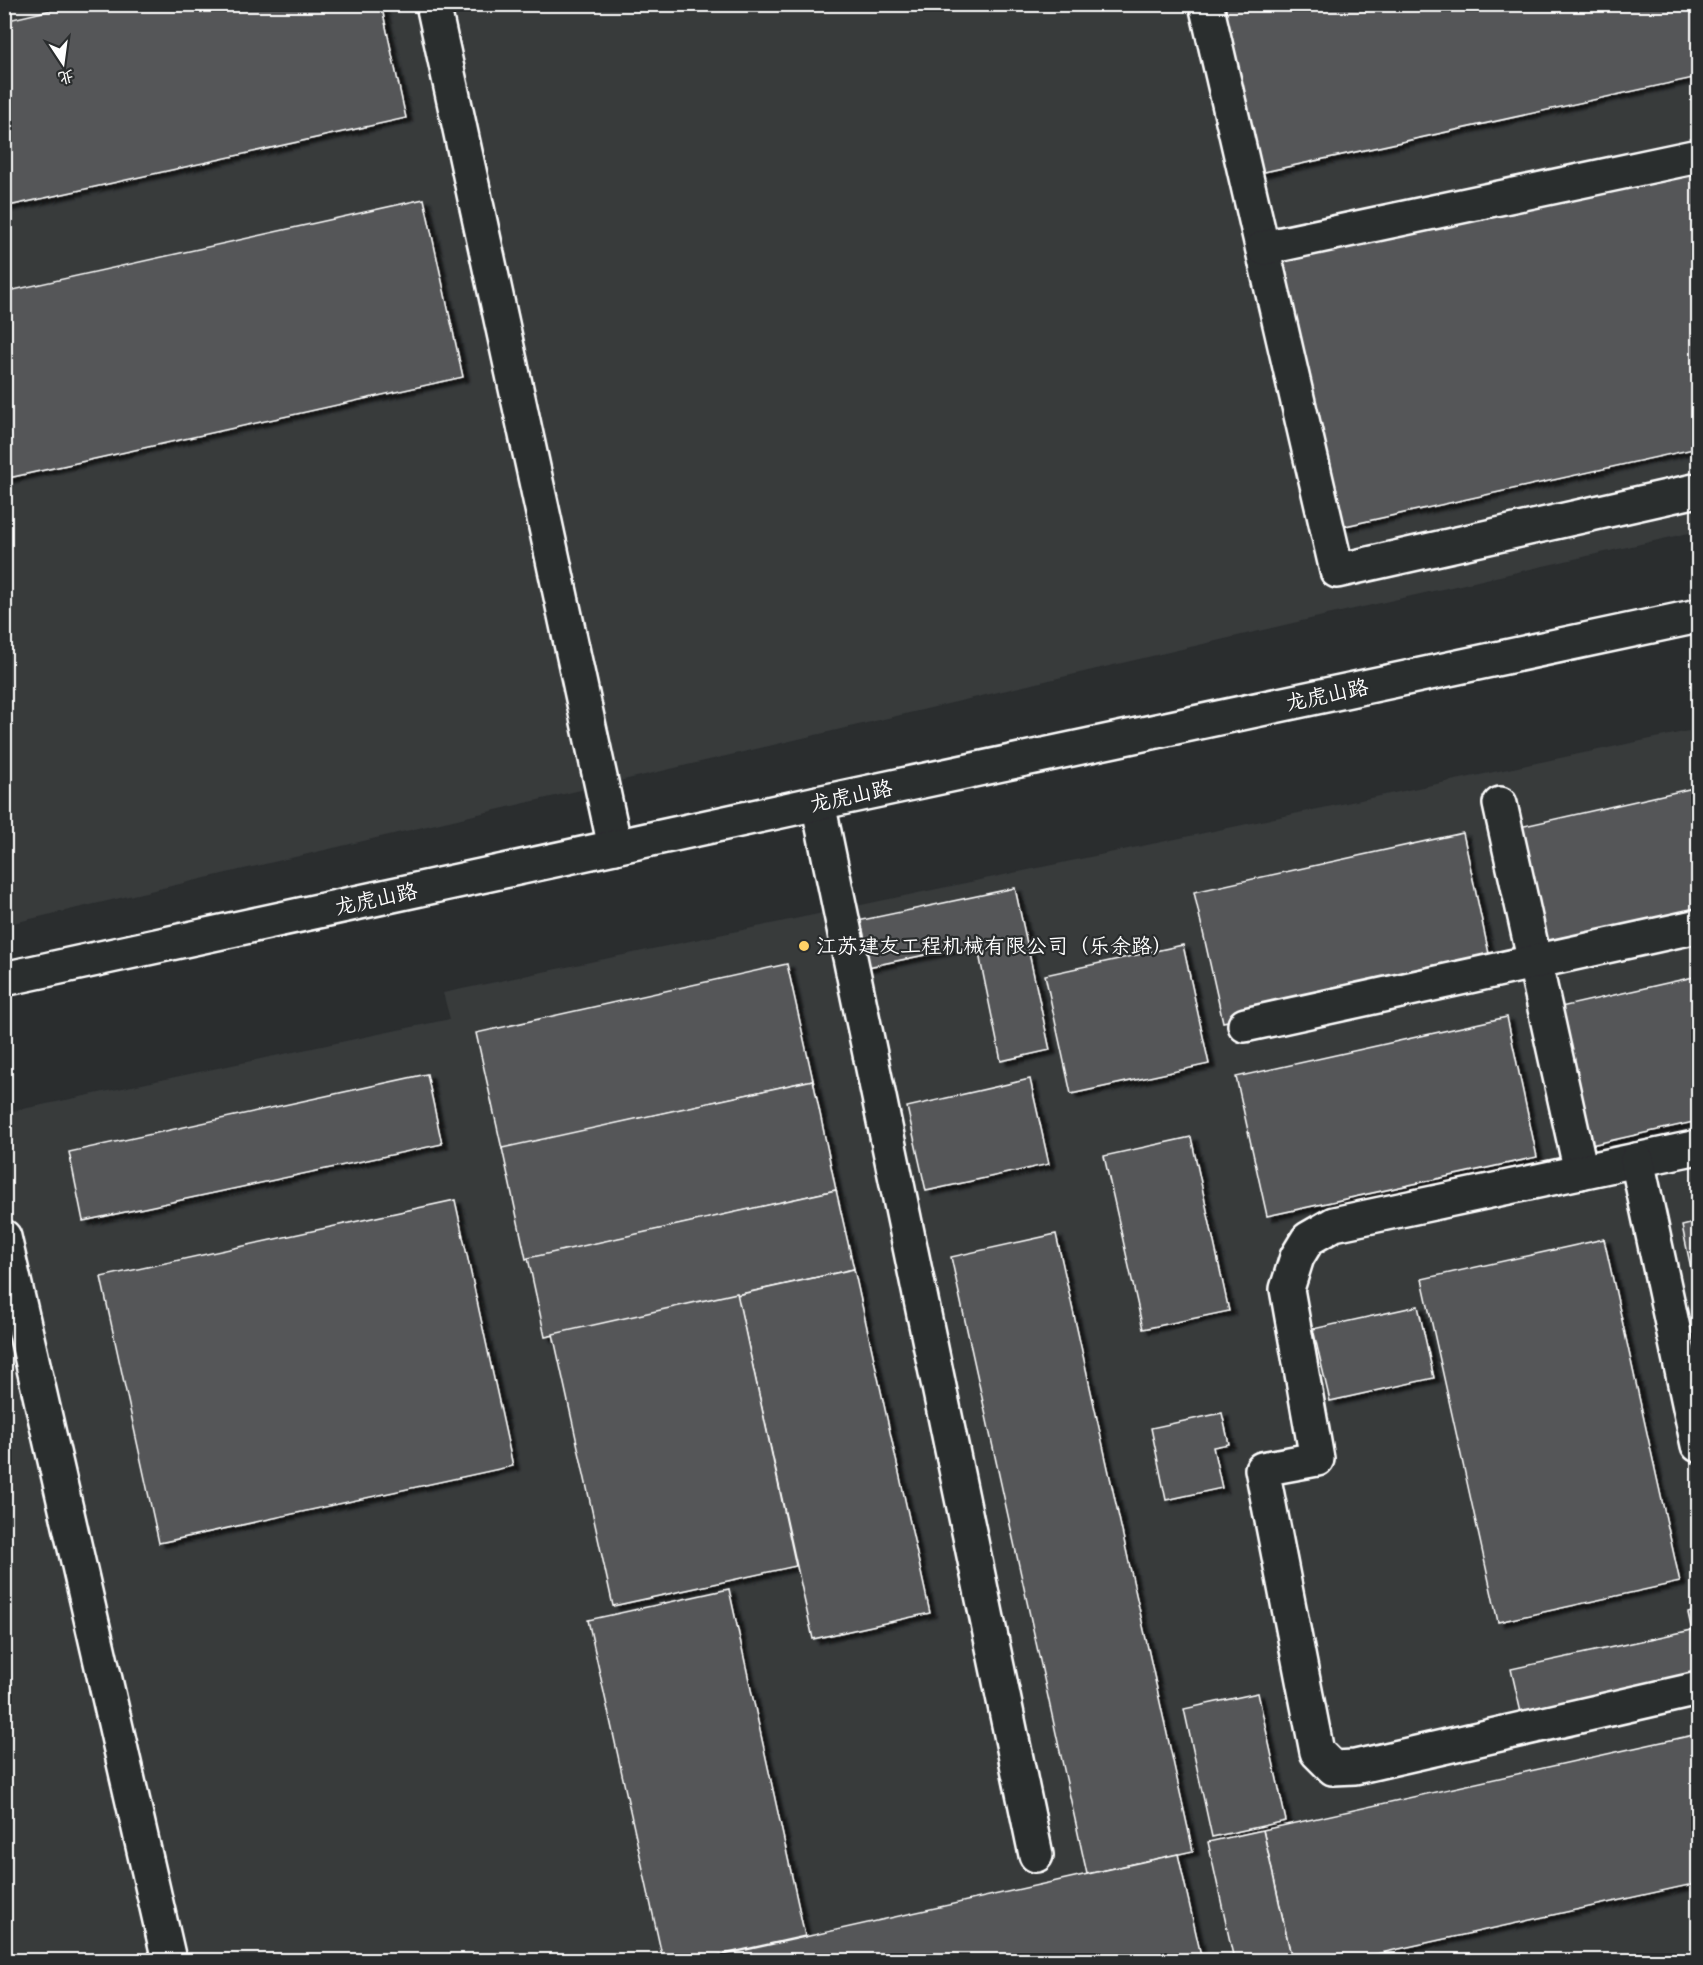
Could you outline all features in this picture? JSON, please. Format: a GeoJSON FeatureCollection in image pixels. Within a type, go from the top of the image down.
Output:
{"type":"FeatureCollection","features":[{"type":"Feature","properties":{"kind":"street"},"geometry":{"type":"LineString","coordinates":[[432,4],[615,847]]}},
{"type":"Feature","properties":{"kind":"street"},"geometry":{"type":"LineString","coordinates":[[1206,4],[1337,571],[1698,490]]}},
{"type":"Feature","properties":{"kind":"street"},"geometry":{"type":"LineString","coordinates":[[1263,248],[1698,156]]}},
{"type":"Feature","properties":{"kind":"street","name":"龙虎山路"},"geometry":{"type":"LineString","coordinates":[[4,979],[1698,616]]}},
{"type":"Feature","properties":{"kind":"street"},"geometry":{"type":"LineString","coordinates":[[818,803],[1036,1855]]}},
{"type":"Feature","properties":{"kind":"street"},"geometry":{"type":"LineString","coordinates":[[1500,804],[1581,1172]]}},
{"type":"Feature","properties":{"kind":"street"},"geometry":{"type":"LineString","coordinates":[[1245,1025],[1698,926]]}},
{"type":"Feature","properties":{"kind":"street"},"geometry":{"type":"LineString","coordinates":[[1698,1148],[1334,1224],[1308,1239],[1297,1257],[1287,1289],[1317,1459],[1262,1469],[1317,1752],[1333,1768],[1355,1767],[1698,1689]]}},
{"type":"Feature","properties":{"kind":"street"},"geometry":{"type":"LineString","coordinates":[[1637,1160],[1698,1445]]}},
{"type":"Feature","properties":{"kind":"street"},"geometry":{"type":"LineString","coordinates":[[4,1237],[169,1960]]}},
{"type":"Feature","properties":{"kind":"shaded area"},"geometry":{"type":"Polygon","coordinates":[[[4,5],[1698,5],[1698,531],[1323,616],[5,925],[4,5]]]}},
{"type":"Feature","properties":{"kind":"shaded area"},"geometry":{"type":"Polygon","coordinates":[[[1698,729],[1698,1960],[5,1960],[4,1113],[450,1019],[443,993],[1698,729]]]}},
{"type":"Feature","properties":{"kind":"building"},"geometry":{"type":"Polygon","coordinates":[[[77,4],[381,4],[406,118],[4,207],[4,21],[77,4]]]}},
{"type":"Feature","properties":{"kind":"building"},"geometry":{"type":"Polygon","coordinates":[[[1217,4],[1698,4],[1698,77],[1255,174],[1217,4]]]}},
{"type":"Feature","properties":{"kind":"building"},"geometry":{"type":"Polygon","coordinates":[[[1698,169],[1698,448],[1336,528],[1277,262],[1698,169]]]}},
{"type":"Feature","properties":{"kind":"building"},"geometry":{"type":"Polygon","coordinates":[[[424,199],[463,377],[4,479],[4,292],[424,199]]]}},
{"type":"Feature","properties":{"kind":"building"},"geometry":{"type":"Polygon","coordinates":[[[1698,787],[1698,920],[1539,955],[1511,829],[1698,787]]]}},
{"type":"Feature","properties":{"kind":"building"},"geometry":{"type":"Polygon","coordinates":[[[1463,833],[1491,963],[1223,1022],[1194,892],[1463,833]]]}},
{"type":"Feature","properties":{"kind":"building"},"geometry":{"type":"Polygon","coordinates":[[[1015,888],[1050,1050],[1001,1061],[977,944],[863,968],[853,922],[1015,888]]]}},
{"type":"Feature","properties":{"kind":"building"},"geometry":{"type":"Polygon","coordinates":[[[1183,945],[1209,1064],[1071,1094],[1045,975],[1183,945]]]}},
{"type":"Feature","properties":{"kind":"building"},"geometry":{"type":"Polygon","coordinates":[[[787,964],[813,1080],[502,1149],[476,1033],[787,964]]]}},
{"type":"Feature","properties":{"kind":"building"},"geometry":{"type":"Polygon","coordinates":[[[1698,976],[1698,1121],[1582,1147],[1552,1009],[1698,976]]]}},
{"type":"Feature","properties":{"kind":"building"},"geometry":{"type":"Polygon","coordinates":[[[1507,1017],[1537,1157],[1267,1216],[1236,1077],[1507,1017]]]}},
{"type":"Feature","properties":{"kind":"building"},"geometry":{"type":"Polygon","coordinates":[[[427,1074],[442,1144],[83,1221],[69,1152],[427,1074]]]}},
{"type":"Feature","properties":{"kind":"building"},"geometry":{"type":"Polygon","coordinates":[[[1030,1079],[1049,1164],[926,1191],[907,1107],[1030,1079]]]}},
{"type":"Feature","properties":{"kind":"building"},"geometry":{"type":"Polygon","coordinates":[[[813,1080],[836,1190],[526,1259],[502,1148],[813,1080]]]}},
{"type":"Feature","properties":{"kind":"building"},"geometry":{"type":"Polygon","coordinates":[[[1191,1137],[1229,1311],[1143,1329],[1104,1156],[1191,1137]]]}},
{"type":"Feature","properties":{"kind":"building"},"geometry":{"type":"Polygon","coordinates":[[[836,1190],[854,1269],[545,1337],[528,1258],[836,1190]]]}},
{"type":"Feature","properties":{"kind":"building"},"geometry":{"type":"Polygon","coordinates":[[[455,1200],[513,1466],[159,1543],[101,1277],[455,1200]]]}},
{"type":"Feature","properties":{"kind":"building"},"geometry":{"type":"Polygon","coordinates":[[[1698,1222],[1698,1301],[1682,1226],[1698,1222]]]}},
{"type":"Feature","properties":{"kind":"building"},"geometry":{"type":"Polygon","coordinates":[[[1056,1234],[1193,1851],[1087,1874],[951,1257],[1056,1234]]]}},
{"type":"Feature","properties":{"kind":"building"},"geometry":{"type":"Polygon","coordinates":[[[1604,1239],[1680,1582],[1498,1622],[1422,1279],[1604,1239]]]}},
{"type":"Feature","properties":{"kind":"building"},"geometry":{"type":"Polygon","coordinates":[[[854,1269],[930,1613],[813,1639],[737,1295],[854,1269]]]}},
{"type":"Feature","properties":{"kind":"building"},"geometry":{"type":"Polygon","coordinates":[[[737,1293],[796,1566],[613,1606],[553,1334],[737,1293]]]}},
{"type":"Feature","properties":{"kind":"building"},"geometry":{"type":"Polygon","coordinates":[[[1418,1306],[1434,1378],[1330,1401],[1313,1329],[1418,1306]]]}},
{"type":"Feature","properties":{"kind":"building"},"geometry":{"type":"Polygon","coordinates":[[[1222,1413],[1229,1444],[1213,1447],[1222,1488],[1166,1500],[1151,1428],[1222,1413]]]}},
{"type":"Feature","properties":{"kind":"building"},"geometry":{"type":"Polygon","coordinates":[[[729,1589],[805,1936],[697,1960],[663,1960],[588,1620],[729,1589]]]}},
{"type":"Feature","properties":{"kind":"building"},"geometry":{"type":"Polygon","coordinates":[[[1698,1610],[1698,1660],[1688,1613],[1698,1610]]]}},
{"type":"Feature","properties":{"kind":"building"},"geometry":{"type":"Polygon","coordinates":[[[1692,1630],[1698,1660],[1698,1678],[1522,1717],[1511,1669],[1692,1630]]]}},
{"type":"Feature","properties":{"kind":"building"},"geometry":{"type":"Polygon","coordinates":[[[1258,1693],[1286,1821],[1212,1837],[1184,1709],[1258,1693]]]}},
{"type":"Feature","properties":{"kind":"building"},"geometry":{"type":"Polygon","coordinates":[[[1698,1734],[1698,1883],[1349,1960],[1292,1960],[1263,1830],[1698,1734]]]}},
{"type":"Feature","properties":{"kind":"building"},"geometry":{"type":"Polygon","coordinates":[[[1263,1830],[1292,1960],[1234,1960],[1208,1842],[1263,1830]]]}},
{"type":"Feature","properties":{"kind":"building"},"geometry":{"type":"Polygon","coordinates":[[[1178,1854],[1202,1960],[711,1960],[710,1958],[1178,1854]]]}},
{"type":"Feature","properties":{"kind":"place","name":"江苏建友工程机械有限公司（乐余路）"},"geometry":{"type":"Point","coordinates":[804,946]}}]}
